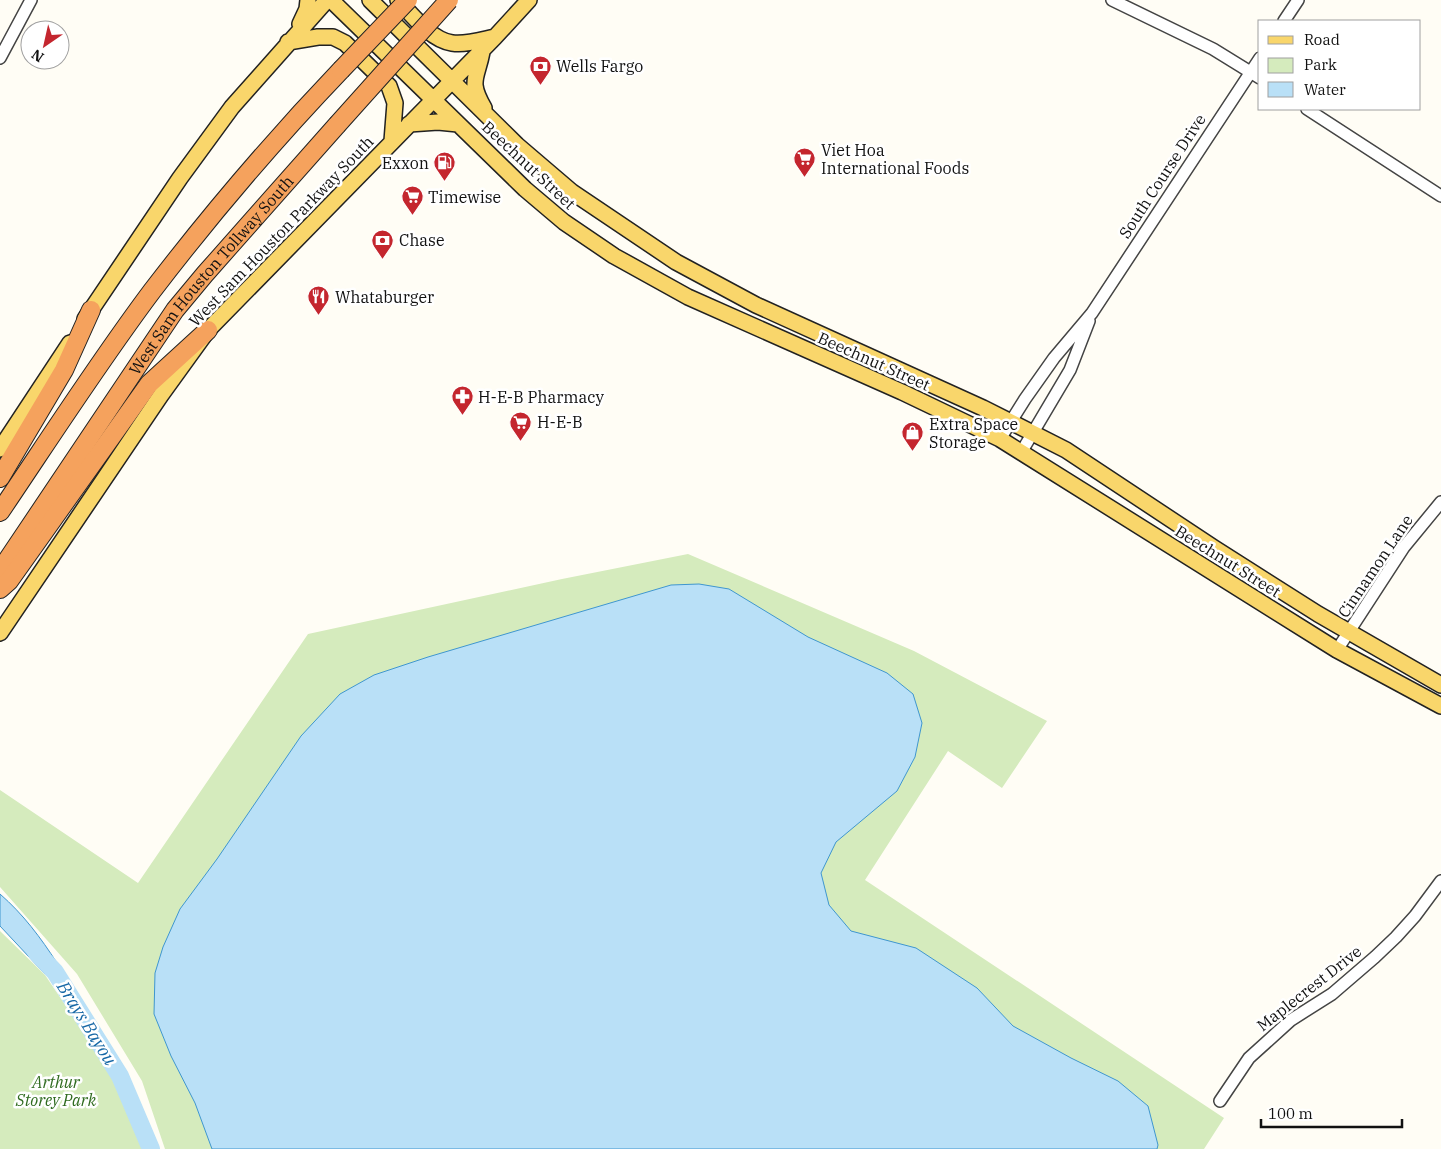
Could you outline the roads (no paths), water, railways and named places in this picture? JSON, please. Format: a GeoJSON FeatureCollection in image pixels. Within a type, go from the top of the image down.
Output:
{"type":"FeatureCollection","features":[{"type":"Feature","properties":{"kind":"highway","name":"West Sam Houston Tollway South"},"geometry":{"type":"LineString","coordinates":[[0,512],[86,384],[162,278],[249,171],[408,0]]}},
{"type":"Feature","properties":{"kind":"highway","name":"West Sam Houston Tollway South"},"geometry":{"type":"LineString","coordinates":[[0,570],[175,310],[449,0]]}},
{"type":"Feature","properties":{"kind":"highway"},"geometry":{"type":"LineString","coordinates":[[0,478],[64,370],[91,310]]}},
{"type":"Feature","properties":{"kind":"highway"},"geometry":{"type":"LineString","coordinates":[[0,589],[9,581],[68,500],[148,384],[208,330]]}},
{"type":"Feature","properties":{"kind":"main road"},"geometry":{"type":"LineString","coordinates":[[292,38],[307,9],[308,0]]}},
{"type":"Feature","properties":{"kind":"main road"},"geometry":{"type":"LineString","coordinates":[[0,449],[180,178],[232,107],[327,0]]}},
{"type":"Feature","properties":{"kind":"main road","name":"Beechnut Street"},"geometry":{"type":"LineString","coordinates":[[331,0],[525,189],[564,222],[614,256],[663,285],[813,354],[902,392],[1000,439],[1338,650],[1379,674],[1441,706]]}},
{"type":"Feature","properties":{"kind":"main road","name":"Beechnut Street"},"geometry":{"type":"LineString","coordinates":[[370,0],[517,145],[572,192],[676,262],[756,305],[1034,432],[1066,450],[1214,548],[1349,633],[1441,685]]}},
{"type":"Feature","properties":{"kind":"main road"},"geometry":{"type":"LineString","coordinates":[[398,0],[430,31],[443,40],[452,43],[470,42],[495,37]]}},
{"type":"Feature","properties":{"kind":"main road","name":"West Sam Houston Parkway South"},"geometry":{"type":"LineString","coordinates":[[0,633],[160,395],[208,330],[529,0]]}},
{"type":"Feature","properties":{"kind":"main road"},"geometry":{"type":"LineString","coordinates":[[292,38],[333,37],[344,43],[389,86],[395,104],[392,141]]}},
{"type":"Feature","properties":{"kind":"main road"},"geometry":{"type":"LineString","coordinates":[[482,50],[476,72],[475,88],[489,118]]}},
{"type":"Feature","properties":{"kind":"main road"},"geometry":{"type":"LineString","coordinates":[[409,124],[438,122],[458,124]]}},
{"type":"Feature","properties":{"kind":"main road"},"geometry":{"type":"LineString","coordinates":[[663,285],[676,262]]}},
{"type":"Feature","properties":{"kind":"main road"},"geometry":{"type":"LineString","coordinates":[[813,354],[820,335]]}},
{"type":"Feature","properties":{"kind":"main road"},"geometry":{"type":"LineString","coordinates":[[1201,565],[1214,548]]}},
{"type":"Feature","properties":{"kind":"street"},"geometry":{"type":"LineString","coordinates":[[0,58],[31,0]]}},
{"type":"Feature","properties":{"kind":"street"},"geometry":{"type":"LineString","coordinates":[[1112,0],[1213,49],[1255,75]]}},
{"type":"Feature","properties":{"kind":"street"},"geometry":{"type":"LineString","coordinates":[[1285,20],[1298,0]]}},
{"type":"Feature","properties":{"kind":"street","name":"South Course Drive"},"geometry":{"type":"LineString","coordinates":[[1000,439],[1054,358],[1092,313],[1255,75]]}},
{"type":"Feature","properties":{"kind":"street"},"geometry":{"type":"LineString","coordinates":[[1309,110],[1441,196]]}},
{"type":"Feature","properties":{"kind":"street","name":"South Course Drive"},"geometry":{"type":"LineString","coordinates":[[1022,451],[1070,370],[1092,313]]}},
{"type":"Feature","properties":{"kind":"street","name":"Cinnamon Lane"},"geometry":{"type":"LineString","coordinates":[[1338,650],[1404,547],[1441,502]]}},
{"type":"Feature","properties":{"kind":"street","name":"Maplecrest Drive"},"geometry":{"type":"LineString","coordinates":[[1220,1101],[1249,1058],[1291,1020],[1332,994],[1382,950],[1416,916],[1441,881]]}},
{"type":"Feature","properties":{"kind":"water"},"geometry":{"type":"Polygon","coordinates":[[[699,584],[729,589],[808,637],[887,673],[913,694],[922,723],[915,757],[897,791],[836,842],[821,873],[829,905],[851,931],[916,948],[977,988],[1013,1026],[1118,1081],[1148,1106],[1158,1145],[1157,1149],[212,1149],[195,1103],[171,1056],[154,1014],[155,973],[163,947],[180,909],[217,859],[301,736],[340,694],[374,675],[428,657],[671,585],[699,584]]]}},
{"type":"Feature","properties":{"kind":"water"},"geometry":{"type":"Polygon","coordinates":[[[0,894],[31,927],[57,963],[45,974],[0,926],[0,894]]]}},
{"type":"Feature","properties":{"kind":"waterway","name":"Brays Bayou"},"geometry":{"type":"LineString","coordinates":[[36,952],[55,972],[120,1076],[151,1149]]}},
{"type":"Feature","properties":{"kind":"place","name":"Wells Fargo"},"geometry":{"type":"Point","coordinates":[540,85]}},
{"type":"Feature","properties":{"kind":"place","name":"Viet Hoa International Foods"},"geometry":{"type":"Point","coordinates":[805,178]}},
{"type":"Feature","properties":{"kind":"place","name":"Exxon"},"geometry":{"type":"Point","coordinates":[445,182]}},
{"type":"Feature","properties":{"kind":"place","name":"Timewise"},"geometry":{"type":"Point","coordinates":[412,216]}},
{"type":"Feature","properties":{"kind":"place","name":"Chase"},"geometry":{"type":"Point","coordinates":[383,259]}},
{"type":"Feature","properties":{"kind":"place","name":"Whataburger"},"geometry":{"type":"Point","coordinates":[319,316]}},
{"type":"Feature","properties":{"kind":"place","name":"H-E-B Pharmacy"},"geometry":{"type":"Point","coordinates":[462,416]}},
{"type":"Feature","properties":{"kind":"place","name":"H-E-B"},"geometry":{"type":"Point","coordinates":[521,441]}},
{"type":"Feature","properties":{"kind":"place","name":"Extra Space Storage"},"geometry":{"type":"Point","coordinates":[913,452]}},
{"type":"Feature","properties":{"kind":"park label","name":"Arthur Storey Park"},"geometry":{"type":"Point","coordinates":[56,1091]}}]}
